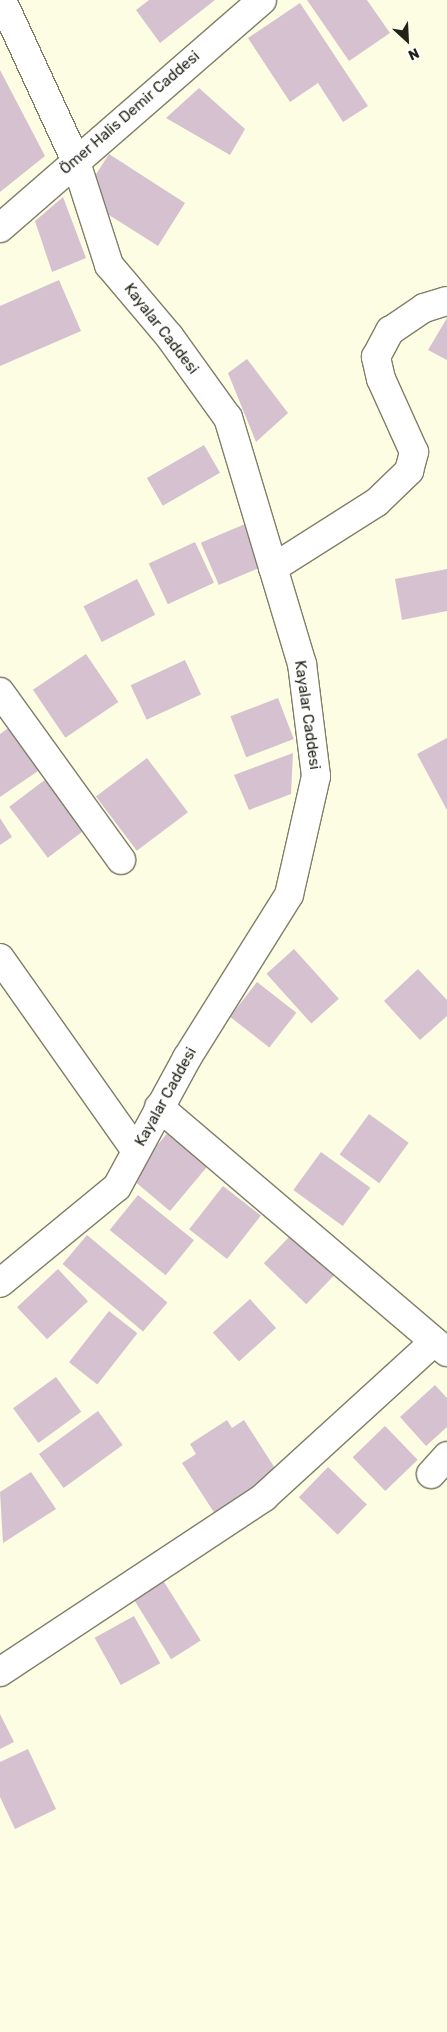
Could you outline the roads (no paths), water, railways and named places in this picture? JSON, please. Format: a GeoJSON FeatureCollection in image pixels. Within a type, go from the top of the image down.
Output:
{"type":"FeatureCollection","features":[{"type":"Feature","properties":{"kind":"street","name":"Kayalar Caddesi"},"geometry":{"type":"LineString","coordinates":[[0,1284],[117,1187],[159,1107],[289,895],[316,776],[302,664],[228,418],[169,336],[109,265],[75,159],[2,0]]}},
{"type":"Feature","properties":{"kind":"street","name":"Ömer Halis Demir Caddesi"},"geometry":{"type":"LineString","coordinates":[[0,228],[75,159],[262,0]]}},
{"type":"Feature","properties":{"kind":"street"},"geometry":{"type":"LineString","coordinates":[[273,568],[377,502],[409,472],[414,452],[381,379],[376,357],[390,331],[424,308],[447,300]]}},
{"type":"Feature","properties":{"kind":"street"},"geometry":{"type":"LineString","coordinates":[[0,692],[121,860]]}},
{"type":"Feature","properties":{"kind":"street"},"geometry":{"type":"LineString","coordinates":[[0,958],[136,1151]]}},
{"type":"Feature","properties":{"kind":"street"},"geometry":{"type":"LineString","coordinates":[[0,1672],[264,1497],[440,1347],[159,1107]]}}]}
